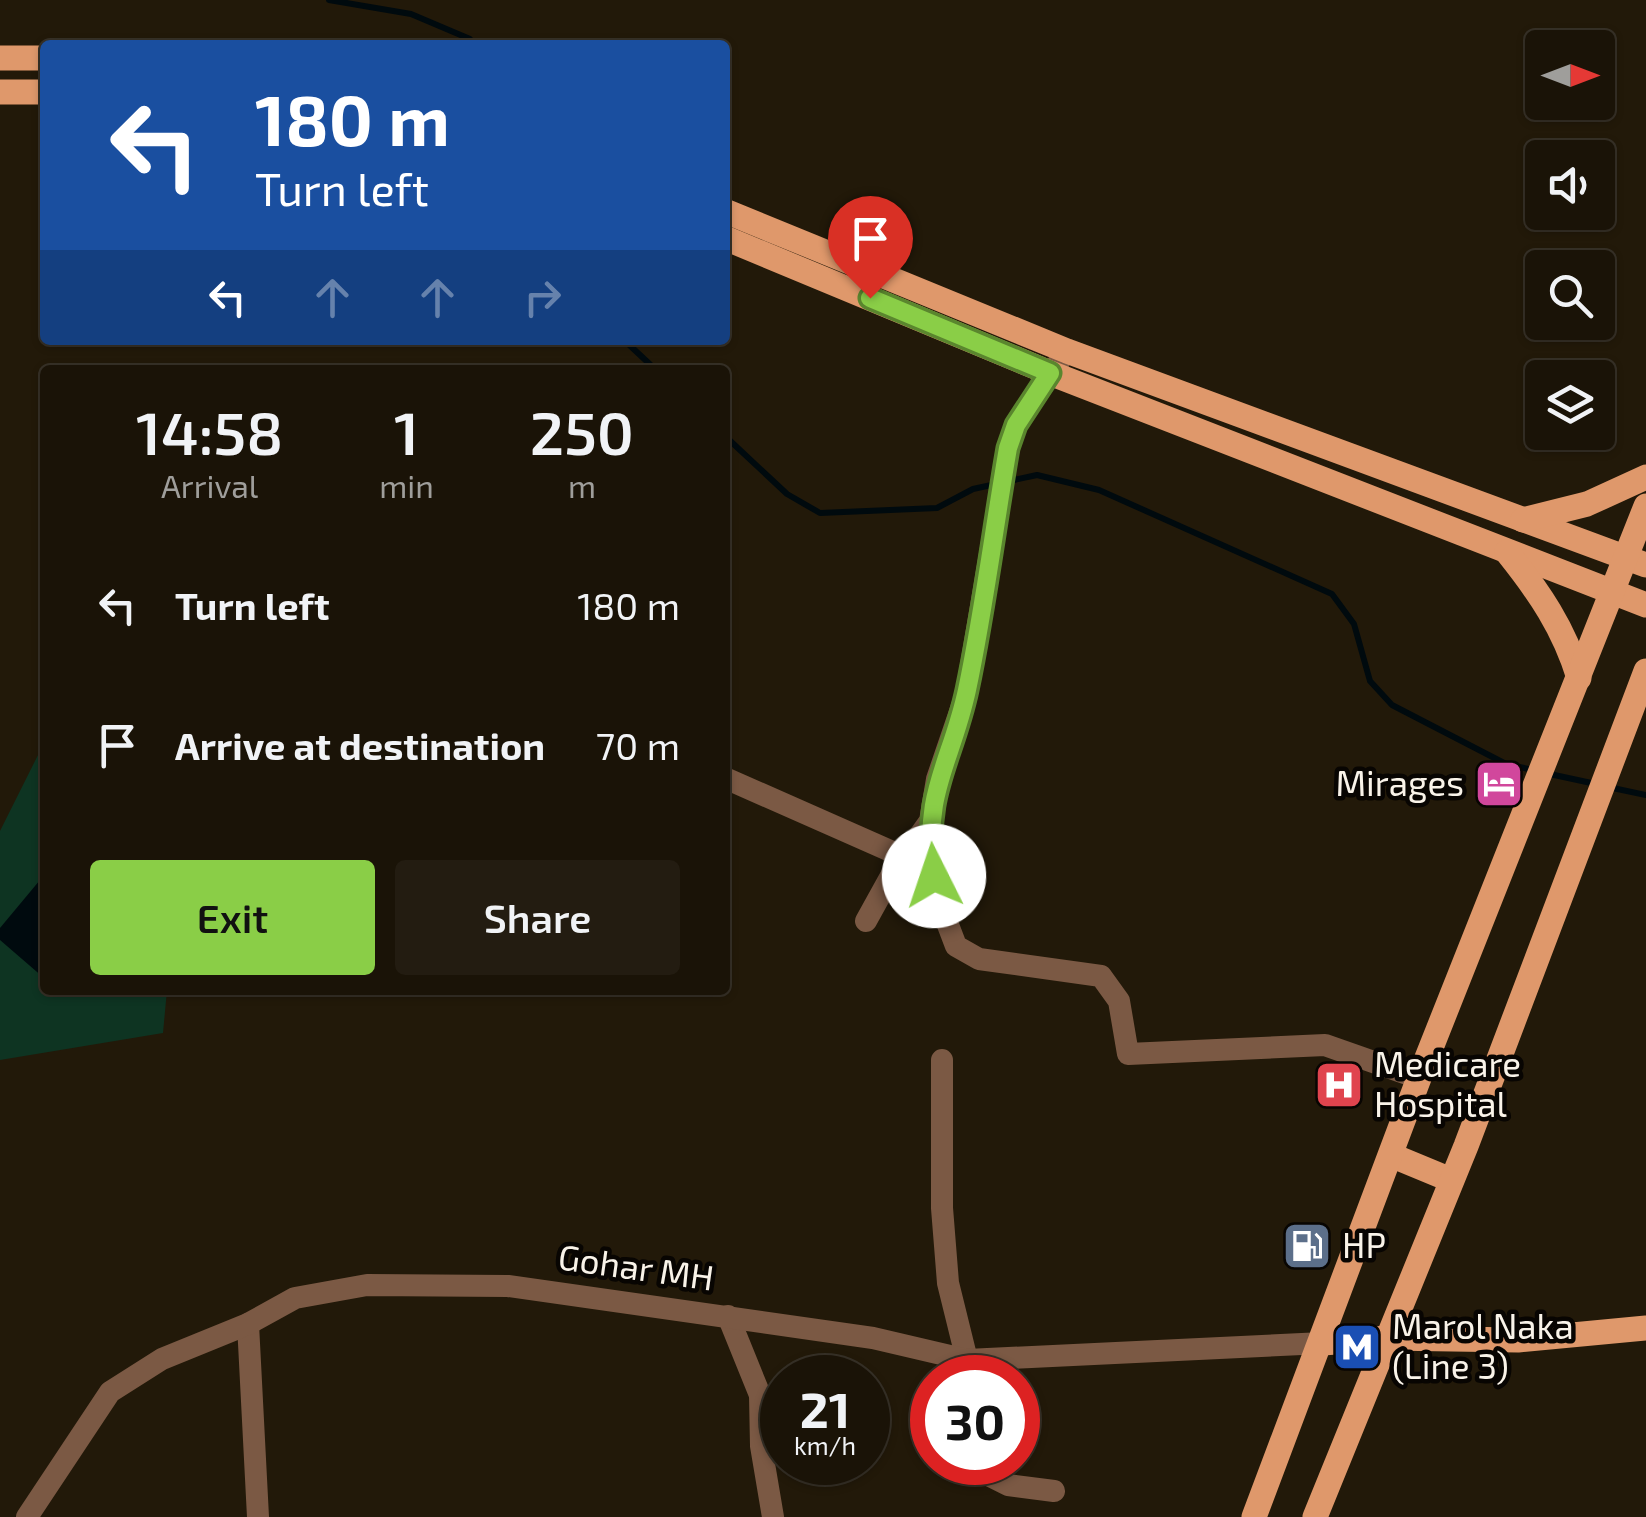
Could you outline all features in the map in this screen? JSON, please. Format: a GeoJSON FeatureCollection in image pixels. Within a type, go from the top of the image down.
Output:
{"type":"FeatureCollection","features":[{"type":"Feature","properties":{"kind":"main road"},"geometry":{"type":"LineString","coordinates":[[0,58],[40,58]]}},
{"type":"Feature","properties":{"kind":"main road"},"geometry":{"type":"LineString","coordinates":[[0,92],[40,92]]}},
{"type":"Feature","properties":{"kind":"main road"},"geometry":{"type":"LineString","coordinates":[[730,212],[1068,352],[1636,561]]}},
{"type":"Feature","properties":{"kind":"main road"},"geometry":{"type":"LineString","coordinates":[[730,240],[1050,373],[1646,605]]}},
{"type":"Feature","properties":{"kind":"main road"},"geometry":{"type":"LineString","coordinates":[[1523,520],[1587,504],[1646,477]]}},
{"type":"Feature","properties":{"kind":"main road"},"geometry":{"type":"LineString","coordinates":[[1254,1517],[1323,1343],[1419,1078],[1541,772],[1613,594],[1636,561],[1646,506]]}},
{"type":"Feature","properties":{"kind":"main road"},"geometry":{"type":"LineString","coordinates":[[1507,552],[1543,597],[1568,641],[1579,678]]}},
{"type":"Feature","properties":{"kind":"main road"},"geometry":{"type":"LineString","coordinates":[[1315,1517],[1451,1180],[1646,672]]}},
{"type":"Feature","properties":{"kind":"main road"},"geometry":{"type":"LineString","coordinates":[[1393,1156],[1451,1180]]}},
{"type":"Feature","properties":{"kind":"main road"},"geometry":{"type":"LineString","coordinates":[[1323,1343],[1386,1338],[1518,1340],[1646,1328]]}},
{"type":"Feature","properties":{"kind":"street"},"geometry":{"type":"LineString","coordinates":[[1068,352],[1016,425],[1008,448],[966,694],[937,779],[930,821],[936,896],[956,946],[978,959],[1101,976],[1119,1001],[1128,1054],[1325,1045],[1419,1078]]}},
{"type":"Feature","properties":{"kind":"street"},"geometry":{"type":"LineString","coordinates":[[730,780],[904,857]]}},
{"type":"Feature","properties":{"kind":"street"},"geometry":{"type":"LineString","coordinates":[[866,921],[930,821]]}},
{"type":"Feature","properties":{"kind":"street"},"geometry":{"type":"LineString","coordinates":[[942,1060],[942,1208],[948,1282],[966,1355]]}},
{"type":"Feature","properties":{"kind":"street","name":"Gohar MH"},"geometry":{"type":"LineString","coordinates":[[27,1517],[110,1392],[162,1359],[248,1324],[295,1298],[367,1285],[508,1286],[873,1338],[946,1355]]}},
{"type":"Feature","properties":{"kind":"street"},"geometry":{"type":"LineString","coordinates":[[728,1316],[760,1395],[760,1446],[773,1517]]}},
{"type":"Feature","properties":{"kind":"street"},"geometry":{"type":"LineString","coordinates":[[248,1324],[258,1517]]}},
{"type":"Feature","properties":{"kind":"street","name":"Gohar MH"},"geometry":{"type":"LineString","coordinates":[[1040,1357],[1323,1343]]}},
{"type":"Feature","properties":{"kind":"street"},"geometry":{"type":"LineString","coordinates":[[1008,1485],[1054,1491]]}},
{"type":"Feature","properties":{"kind":"green space"},"geometry":{"type":"Polygon","coordinates":[[[40,751],[40,995],[167,995],[163,1033],[0,1060],[0,831],[40,751]]]}},
{"type":"Feature","properties":{"kind":"shaded area"},"geometry":{"type":"Polygon","coordinates":[[[40,880],[40,975],[0,940],[0,928],[40,880]]]}},
{"type":"Feature","properties":{"kind":"waterway"},"geometry":{"type":"LineString","coordinates":[[329,0],[411,14],[470,40]]}},
{"type":"Feature","properties":{"kind":"waterway"},"geometry":{"type":"LineString","coordinates":[[629,345],[651,365]]}},
{"type":"Feature","properties":{"kind":"waterway"},"geometry":{"type":"LineString","coordinates":[[730,441],[787,494],[820,513],[937,508],[973,489],[996,484]]}},
{"type":"Feature","properties":{"kind":"waterway"},"geometry":{"type":"LineString","coordinates":[[1009,481],[1037,475],[1099,490],[1332,594],[1354,624],[1370,681],[1392,705],[1506,764],[1533,770]]}},
{"type":"Feature","properties":{"kind":"waterway"},"geometry":{"type":"LineString","coordinates":[[1545,773],[1596,784]]}},
{"type":"Feature","properties":{"kind":"waterway"},"geometry":{"type":"LineString","coordinates":[[1608,787],[1646,795]]}},
{"type":"Feature","properties":{"kind":"place","name":"Mirages"},"geometry":{"type":"Point","coordinates":[1499,784]}},
{"type":"Feature","properties":{"kind":"place","name":"Medicare Hospital"},"geometry":{"type":"Point","coordinates":[1339,1085]}},
{"type":"Feature","properties":{"kind":"place","name":"HP"},"geometry":{"type":"Point","coordinates":[1307,1246]}},
{"type":"Feature","properties":{"kind":"place","name":"Marol Naka (Line 3)"},"geometry":{"type":"Point","coordinates":[1357,1347]}},
{"type":"Feature","properties":{"kind":"route"},"geometry":{"type":"LineString","coordinates":[[870,298],[1050,373],[1016,425],[1008,448],[966,694],[937,779],[930,821],[934,876]]}}]}
